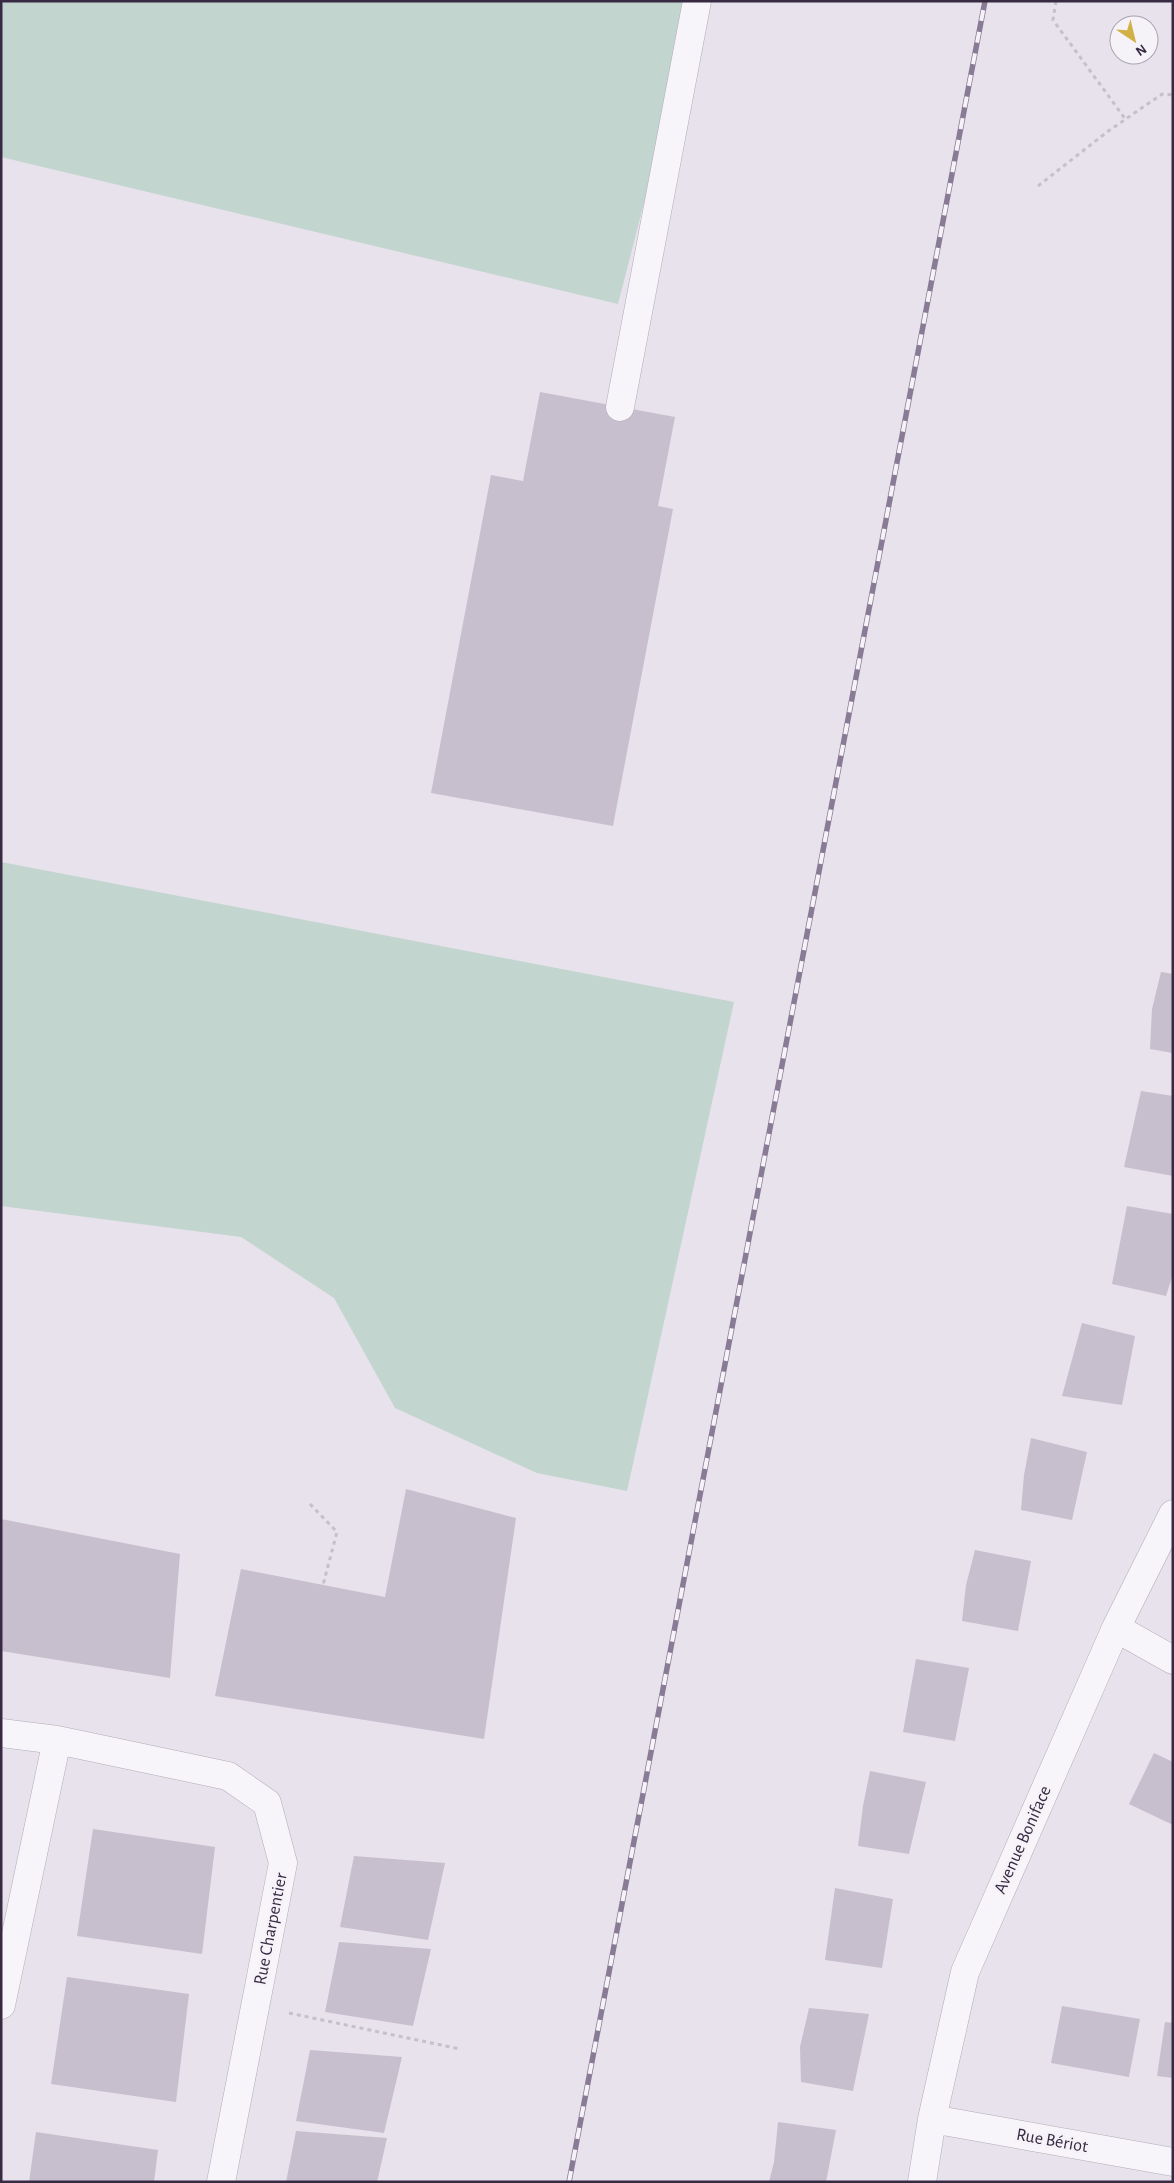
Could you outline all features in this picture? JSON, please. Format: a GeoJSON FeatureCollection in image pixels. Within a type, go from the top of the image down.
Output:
{"type":"FeatureCollection","features":[{"type":"Feature","properties":{"kind":"street"},"geometry":{"type":"LineString","coordinates":[[620,407],[697,1]]}},
{"type":"Feature","properties":{"kind":"street","name":"Avenue Boniface"},"geometry":{"type":"LineString","coordinates":[[922,2182],[932,2119],[965,1972],[1116,1628],[1173,1514]]}},
{"type":"Feature","properties":{"kind":"street"},"geometry":{"type":"LineString","coordinates":[[1116,1628],[1173,1660]]}},
{"type":"Feature","properties":{"kind":"street","name":"Rue Charpentier"},"geometry":{"type":"LineString","coordinates":[[1,1733],[56,1740],[228,1776],[267,1803],[283,1864],[221,2182]]}},
{"type":"Feature","properties":{"kind":"street"},"geometry":{"type":"LineString","coordinates":[[1,2005],[56,1740]]}},
{"type":"Feature","properties":{"kind":"street","name":"Rue Bériot"},"geometry":{"type":"LineString","coordinates":[[932,2119],[1173,2162]]}},
{"type":"Feature","properties":{"kind":"path"},"geometry":{"type":"LineString","coordinates":[[1056,1],[1053,20],[1126,120]]}},
{"type":"Feature","properties":{"kind":"path"},"geometry":{"type":"LineString","coordinates":[[1038,186],[1162,94],[1173,95]]}},
{"type":"Feature","properties":{"kind":"path"},"geometry":{"type":"LineString","coordinates":[[310,1504],[337,1532],[323,1585]]}},
{"type":"Feature","properties":{"kind":"path"},"geometry":{"type":"LineString","coordinates":[[256,2006],[460,2049]]}},
{"type":"Feature","properties":{"kind":"shaded area"},"geometry":{"type":"Polygon","coordinates":[[[1,1],[696,1],[618,304],[1,157],[1,1]]]}},
{"type":"Feature","properties":{"kind":"shaded area"},"geometry":{"type":"Polygon","coordinates":[[[1,862],[734,1002],[627,1491],[537,1473],[395,1408],[334,1298],[241,1237],[1,1206],[1,862]]]}},
{"type":"Feature","properties":{"kind":"building"},"geometry":{"type":"Polygon","coordinates":[[[540,392],[675,417],[658,506],[673,509],[613,826],[431,793],[491,475],[523,481],[540,392]]]}},
{"type":"Feature","properties":{"kind":"building"},"geometry":{"type":"Polygon","coordinates":[[[1161,972],[1173,974],[1173,1053],[1150,1049],[1152,1009],[1161,972]]]}},
{"type":"Feature","properties":{"kind":"building"},"geometry":{"type":"Polygon","coordinates":[[[1141,1091],[1173,1096],[1173,1176],[1124,1167],[1141,1091]]]}},
{"type":"Feature","properties":{"kind":"building"},"geometry":{"type":"Polygon","coordinates":[[[1127,1206],[1173,1214],[1173,1274],[1166,1296],[1112,1284],[1127,1206]]]}},
{"type":"Feature","properties":{"kind":"building"},"geometry":{"type":"Polygon","coordinates":[[[1082,1323],[1135,1336],[1122,1405],[1062,1396],[1082,1323]]]}},
{"type":"Feature","properties":{"kind":"building"},"geometry":{"type":"Polygon","coordinates":[[[1031,1438],[1087,1452],[1072,1520],[1021,1510],[1024,1475],[1031,1438]]]}},
{"type":"Feature","properties":{"kind":"building"},"geometry":{"type":"Polygon","coordinates":[[[406,1489],[516,1518],[484,1739],[215,1696],[241,1569],[385,1597],[406,1489]]]}},
{"type":"Feature","properties":{"kind":"building"},"geometry":{"type":"Polygon","coordinates":[[[1,1519],[180,1554],[170,1678],[1,1651],[1,1519]]]}},
{"type":"Feature","properties":{"kind":"building"},"geometry":{"type":"Polygon","coordinates":[[[975,1550],[1031,1561],[1018,1631],[962,1621],[966,1585],[975,1550]]]}},
{"type":"Feature","properties":{"kind":"building"},"geometry":{"type":"Polygon","coordinates":[[[916,1659],[969,1668],[955,1741],[903,1732],[916,1659]]]}},
{"type":"Feature","properties":{"kind":"building"},"geometry":{"type":"Polygon","coordinates":[[[1154,1753],[1173,1762],[1173,1825],[1129,1804],[1154,1753]]]}},
{"type":"Feature","properties":{"kind":"building"},"geometry":{"type":"Polygon","coordinates":[[[870,1771],[926,1782],[909,1854],[858,1846],[870,1771]]]}},
{"type":"Feature","properties":{"kind":"building"},"geometry":{"type":"Polygon","coordinates":[[[93,1829],[215,1847],[202,1954],[77,1936],[93,1829]]]}},
{"type":"Feature","properties":{"kind":"building"},"geometry":{"type":"Polygon","coordinates":[[[354,1856],[445,1863],[428,1940],[340,1927],[354,1856]]]}},
{"type":"Feature","properties":{"kind":"building"},"geometry":{"type":"Polygon","coordinates":[[[835,1888],[893,1899],[882,1968],[825,1960],[835,1888]]]}},
{"type":"Feature","properties":{"kind":"building"},"geometry":{"type":"Polygon","coordinates":[[[339,1942],[431,1949],[413,2026],[325,2012],[339,1942]]]}},
{"type":"Feature","properties":{"kind":"building"},"geometry":{"type":"Polygon","coordinates":[[[67,1977],[189,1994],[176,2102],[51,2084],[67,1977]]]}},
{"type":"Feature","properties":{"kind":"building"},"geometry":{"type":"Polygon","coordinates":[[[1062,2006],[1140,2019],[1129,2077],[1051,2063],[1062,2006]]]}},
{"type":"Feature","properties":{"kind":"building"},"geometry":{"type":"Polygon","coordinates":[[[809,2008],[869,2014],[853,2091],[801,2082],[800,2047],[809,2008]]]}},
{"type":"Feature","properties":{"kind":"building"},"geometry":{"type":"Polygon","coordinates":[[[1165,2022],[1173,2023],[1173,2078],[1157,2076],[1165,2022]]]}},
{"type":"Feature","properties":{"kind":"building"},"geometry":{"type":"Polygon","coordinates":[[[310,2050],[402,2057],[384,2133],[296,2121],[310,2050]]]}},
{"type":"Feature","properties":{"kind":"building"},"geometry":{"type":"Polygon","coordinates":[[[778,2122],[836,2130],[826,2182],[769,2182],[774,2162],[778,2122]]]}},
{"type":"Feature","properties":{"kind":"building"},"geometry":{"type":"Polygon","coordinates":[[[296,2131],[387,2138],[377,2182],[286,2182],[296,2131]]]}},
{"type":"Feature","properties":{"kind":"building"},"geometry":{"type":"Polygon","coordinates":[[[36,2132],[158,2150],[154,2182],[29,2182],[36,2132]]]}},
{"type":"Feature","properties":{"kind":"railway"},"geometry":{"type":"LineString","coordinates":[[569,2182],[985,1]]}}]}
